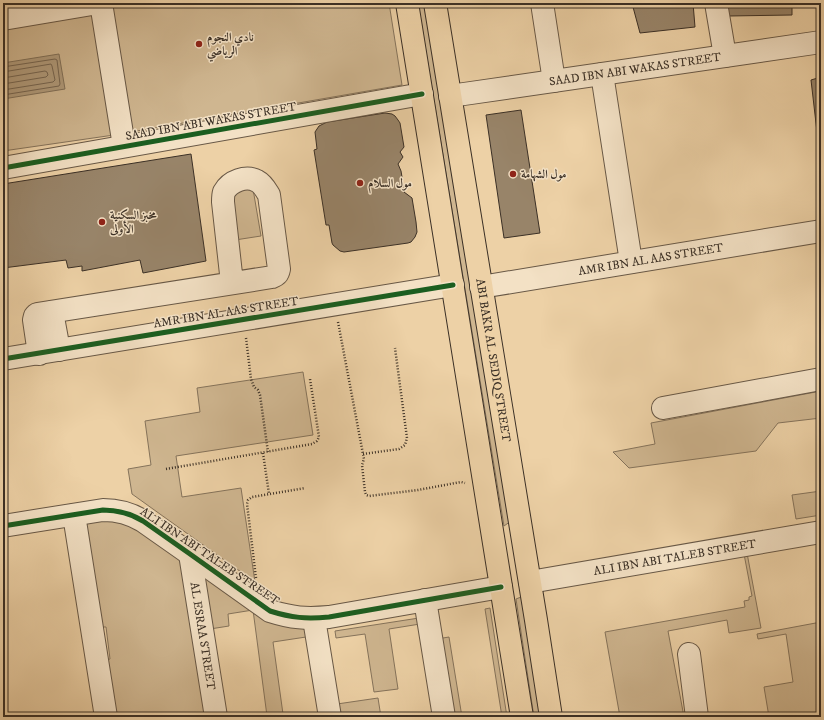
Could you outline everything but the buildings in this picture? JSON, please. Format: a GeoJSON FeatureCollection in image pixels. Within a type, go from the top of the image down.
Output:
{"type":"FeatureCollection","features":[{"type":"Feature","properties":{"kind":"main road"},"geometry":{"type":"LineString","coordinates":[[407,3],[522,717]]}},
{"type":"Feature","properties":{"kind":"main road","name":"ABI BAKR AL SEDIQ STREET"},"geometry":{"type":"LineString","coordinates":[[435,3],[551,717]]}},
{"type":"Feature","properties":{"kind":"street"},"geometry":{"type":"LineString","coordinates":[[3,19],[98,3]]}},
{"type":"Feature","properties":{"kind":"street"},"geometry":{"type":"LineString","coordinates":[[101,3],[124,146]]}},
{"type":"Feature","properties":{"kind":"street"},"geometry":{"type":"LineString","coordinates":[[542,3],[554,81]]}},
{"type":"Feature","properties":{"kind":"street"},"geometry":{"type":"LineString","coordinates":[[716,3],[725,56]]}},
{"type":"Feature","properties":{"kind":"street","name":"SAAD IBN ABI WAKAS STREET"},"geometry":{"type":"LineString","coordinates":[[450,96],[821,42]]}},
{"type":"Feature","properties":{"kind":"street"},"geometry":{"type":"LineString","coordinates":[[602,74],[631,262]]}},
{"type":"Feature","properties":{"kind":"street","name":"SAAD IBN ABI WAKAS STREET"},"geometry":{"type":"LineString","coordinates":[[3,168],[422,94]]}},
{"type":"Feature","properties":{"kind":"street","name":"AMR IBN AL AAS STREET"},"geometry":{"type":"LineString","coordinates":[[481,287],[821,231]]}},
{"type":"Feature","properties":{"kind":"street"},"geometry":{"type":"LineString","coordinates":[[49,352],[43,316],[232,283]]}},
{"type":"Feature","properties":{"kind":"street","name":"AMR IBN AL AAS STREET"},"geometry":{"type":"LineString","coordinates":[[3,359],[452,285]]}},
{"type":"Feature","properties":{"kind":"street"},"geometry":{"type":"LineString","coordinates":[[664,408],[821,380]]}},
{"type":"Feature","properties":{"kind":"street","name":"ALI IBN ABI TALEB STREET"},"geometry":{"type":"LineString","coordinates":[[3,526],[103,510],[126,512],[143,520],[270,611],[297,618],[329,617],[501,587]]}},
{"type":"Feature","properties":{"kind":"street"},"geometry":{"type":"LineString","coordinates":[[74,515],[106,717]]}},
{"type":"Feature","properties":{"kind":"street","name":"ALI IBN ABI TALEB STREET"},"geometry":{"type":"LineString","coordinates":[[530,582],[821,532]]}},
{"type":"Feature","properties":{"kind":"street","name":"AL ESRAA STREET"},"geometry":{"type":"LineString","coordinates":[[190,554],[216,717]]}},
{"type":"Feature","properties":{"kind":"street"},"geometry":{"type":"LineString","coordinates":[[425,600],[444,717]]}},
{"type":"Feature","properties":{"kind":"street"},"geometry":{"type":"LineString","coordinates":[[314,618],[330,717]]}},
{"type":"Feature","properties":{"kind":"street"},"geometry":{"type":"LineString","coordinates":[[689,654],[697,717]]}},
{"type":"Feature","properties":{"kind":"path"},"geometry":{"type":"LineString","coordinates":[[335,304],[364,459],[362,465],[366,495],[369,496],[418,490],[461,482],[470,486]]}},
{"type":"Feature","properties":{"kind":"path"},"geometry":{"type":"LineString","coordinates":[[244,320],[251,379],[254,387],[258,390],[260,395],[268,452]]}},
{"type":"Feature","properties":{"kind":"path"},"geometry":{"type":"LineString","coordinates":[[363,454],[399,449],[405,445],[407,438],[395,348]]}},
{"type":"Feature","properties":{"kind":"path"},"geometry":{"type":"LineString","coordinates":[[166,469],[312,444],[317,441],[319,437],[310,379]]}},
{"type":"Feature","properties":{"kind":"path"},"geometry":{"type":"LineString","coordinates":[[263,453],[269,494]]}},
{"type":"Feature","properties":{"kind":"path"},"geometry":{"type":"LineString","coordinates":[[260,604],[247,504],[248,500],[252,497],[305,488]]}},
{"type":"Feature","properties":{"kind":"shaded area","name":"نادي النجوم الرياضي"},"geometry":{"type":"Polygon","coordinates":[[[3,3],[389,3],[402,85],[114,135],[3,151],[3,3]]]}},
{"type":"Feature","properties":{"kind":"shaded area"},"geometry":{"type":"Polygon","coordinates":[[[418,3],[426,3],[511,521],[504,526],[418,3]]]}},
{"type":"Feature","properties":{"kind":"shaded area"},"geometry":{"type":"Polygon","coordinates":[[[252,183],[261,236],[235,240],[226,187],[252,183]]]}},
{"type":"Feature","properties":{"kind":"shaded area"},"geometry":{"type":"Polygon","coordinates":[[[303,372],[313,435],[176,456],[182,497],[241,488],[255,582],[132,494],[128,469],[151,465],[145,421],[200,412],[197,388],[303,372]]]}},
{"type":"Feature","properties":{"kind":"shaded area"},"geometry":{"type":"Polygon","coordinates":[[[821,391],[821,418],[778,423],[756,451],[629,468],[613,452],[655,444],[651,423],[821,391]]]}},
{"type":"Feature","properties":{"kind":"shaded area"},"geometry":{"type":"Polygon","coordinates":[[[821,491],[821,515],[796,519],[792,495],[821,491]]]}},
{"type":"Feature","properties":{"kind":"shaded area"},"geometry":{"type":"Polygon","coordinates":[[[104,518],[135,524],[185,558],[211,717],[114,717],[103,661],[110,659],[106,627],[98,627],[84,520],[104,518]]]}},
{"type":"Feature","properties":{"kind":"shaded area"},"geometry":{"type":"Polygon","coordinates":[[[747,553],[761,628],[729,633],[727,620],[668,631],[684,717],[620,717],[605,632],[745,607],[744,601],[749,600],[749,597],[752,596],[744,554],[747,553]]]}},
{"type":"Feature","properties":{"kind":"shaded area"},"geometry":{"type":"Polygon","coordinates":[[[203,576],[304,622],[306,637],[273,642],[283,714],[267,716],[253,610],[228,614],[229,626],[210,629],[203,576]]]}},
{"type":"Feature","properties":{"kind":"shaded area"},"geometry":{"type":"Polygon","coordinates":[[[521,597],[542,717],[534,717],[516,599],[521,597]]]}},
{"type":"Feature","properties":{"kind":"shaded area"},"geometry":{"type":"Polygon","coordinates":[[[490,608],[507,717],[502,717],[485,609],[490,608]]]}},
{"type":"Feature","properties":{"kind":"shaded area"},"geometry":{"type":"Polygon","coordinates":[[[419,618],[420,624],[389,629],[398,689],[374,692],[365,634],[336,638],[335,631],[419,618]]]}},
{"type":"Feature","properties":{"kind":"shaded area"},"geometry":{"type":"Polygon","coordinates":[[[821,622],[821,717],[769,717],[764,687],[793,682],[786,634],[758,639],[757,634],[821,622]]]}},
{"type":"Feature","properties":{"kind":"shaded area"},"geometry":{"type":"Polygon","coordinates":[[[449,637],[462,717],[450,717],[437,639],[449,637]]]}},
{"type":"Feature","properties":{"kind":"shaded area"},"geometry":{"type":"Polygon","coordinates":[[[378,698],[381,717],[339,717],[337,704],[378,698]]]}},
{"type":"Feature","properties":{"kind":"shaded area"},"geometry":{"type":"Polygon","coordinates":[[[402,714],[403,717],[381,717],[402,714]]]}},
{"type":"Feature","properties":{"kind":"water"},"geometry":{"type":"Polygon","coordinates":[[[59,54],[65,89],[3,99],[3,63],[59,54]]]}},
{"type":"Feature","properties":{"kind":"cycle path"},"geometry":{"type":"LineString","coordinates":[[3,168],[422,94]]}},
{"type":"Feature","properties":{"kind":"cycle path"},"geometry":{"type":"LineString","coordinates":[[3,359],[453,285]]}},
{"type":"Feature","properties":{"kind":"cycle path"},"geometry":{"type":"LineString","coordinates":[[3,526],[103,510],[124,512],[143,521],[270,611],[299,617],[329,617],[501,587]]}},
{"type":"Feature","properties":{"kind":"place","name":"نادي النجوم الرياضي"},"geometry":{"type":"Point","coordinates":[199,44]}},
{"type":"Feature","properties":{"kind":"place","name":"مول الشهامة"},"geometry":{"type":"Point","coordinates":[513,174]}},
{"type":"Feature","properties":{"kind":"place","name":"مول السلام"},"geometry":{"type":"Point","coordinates":[360,183]}},
{"type":"Feature","properties":{"kind":"place","name":"مخبز السكنية الأولى"},"geometry":{"type":"Point","coordinates":[102,222]}}]}
